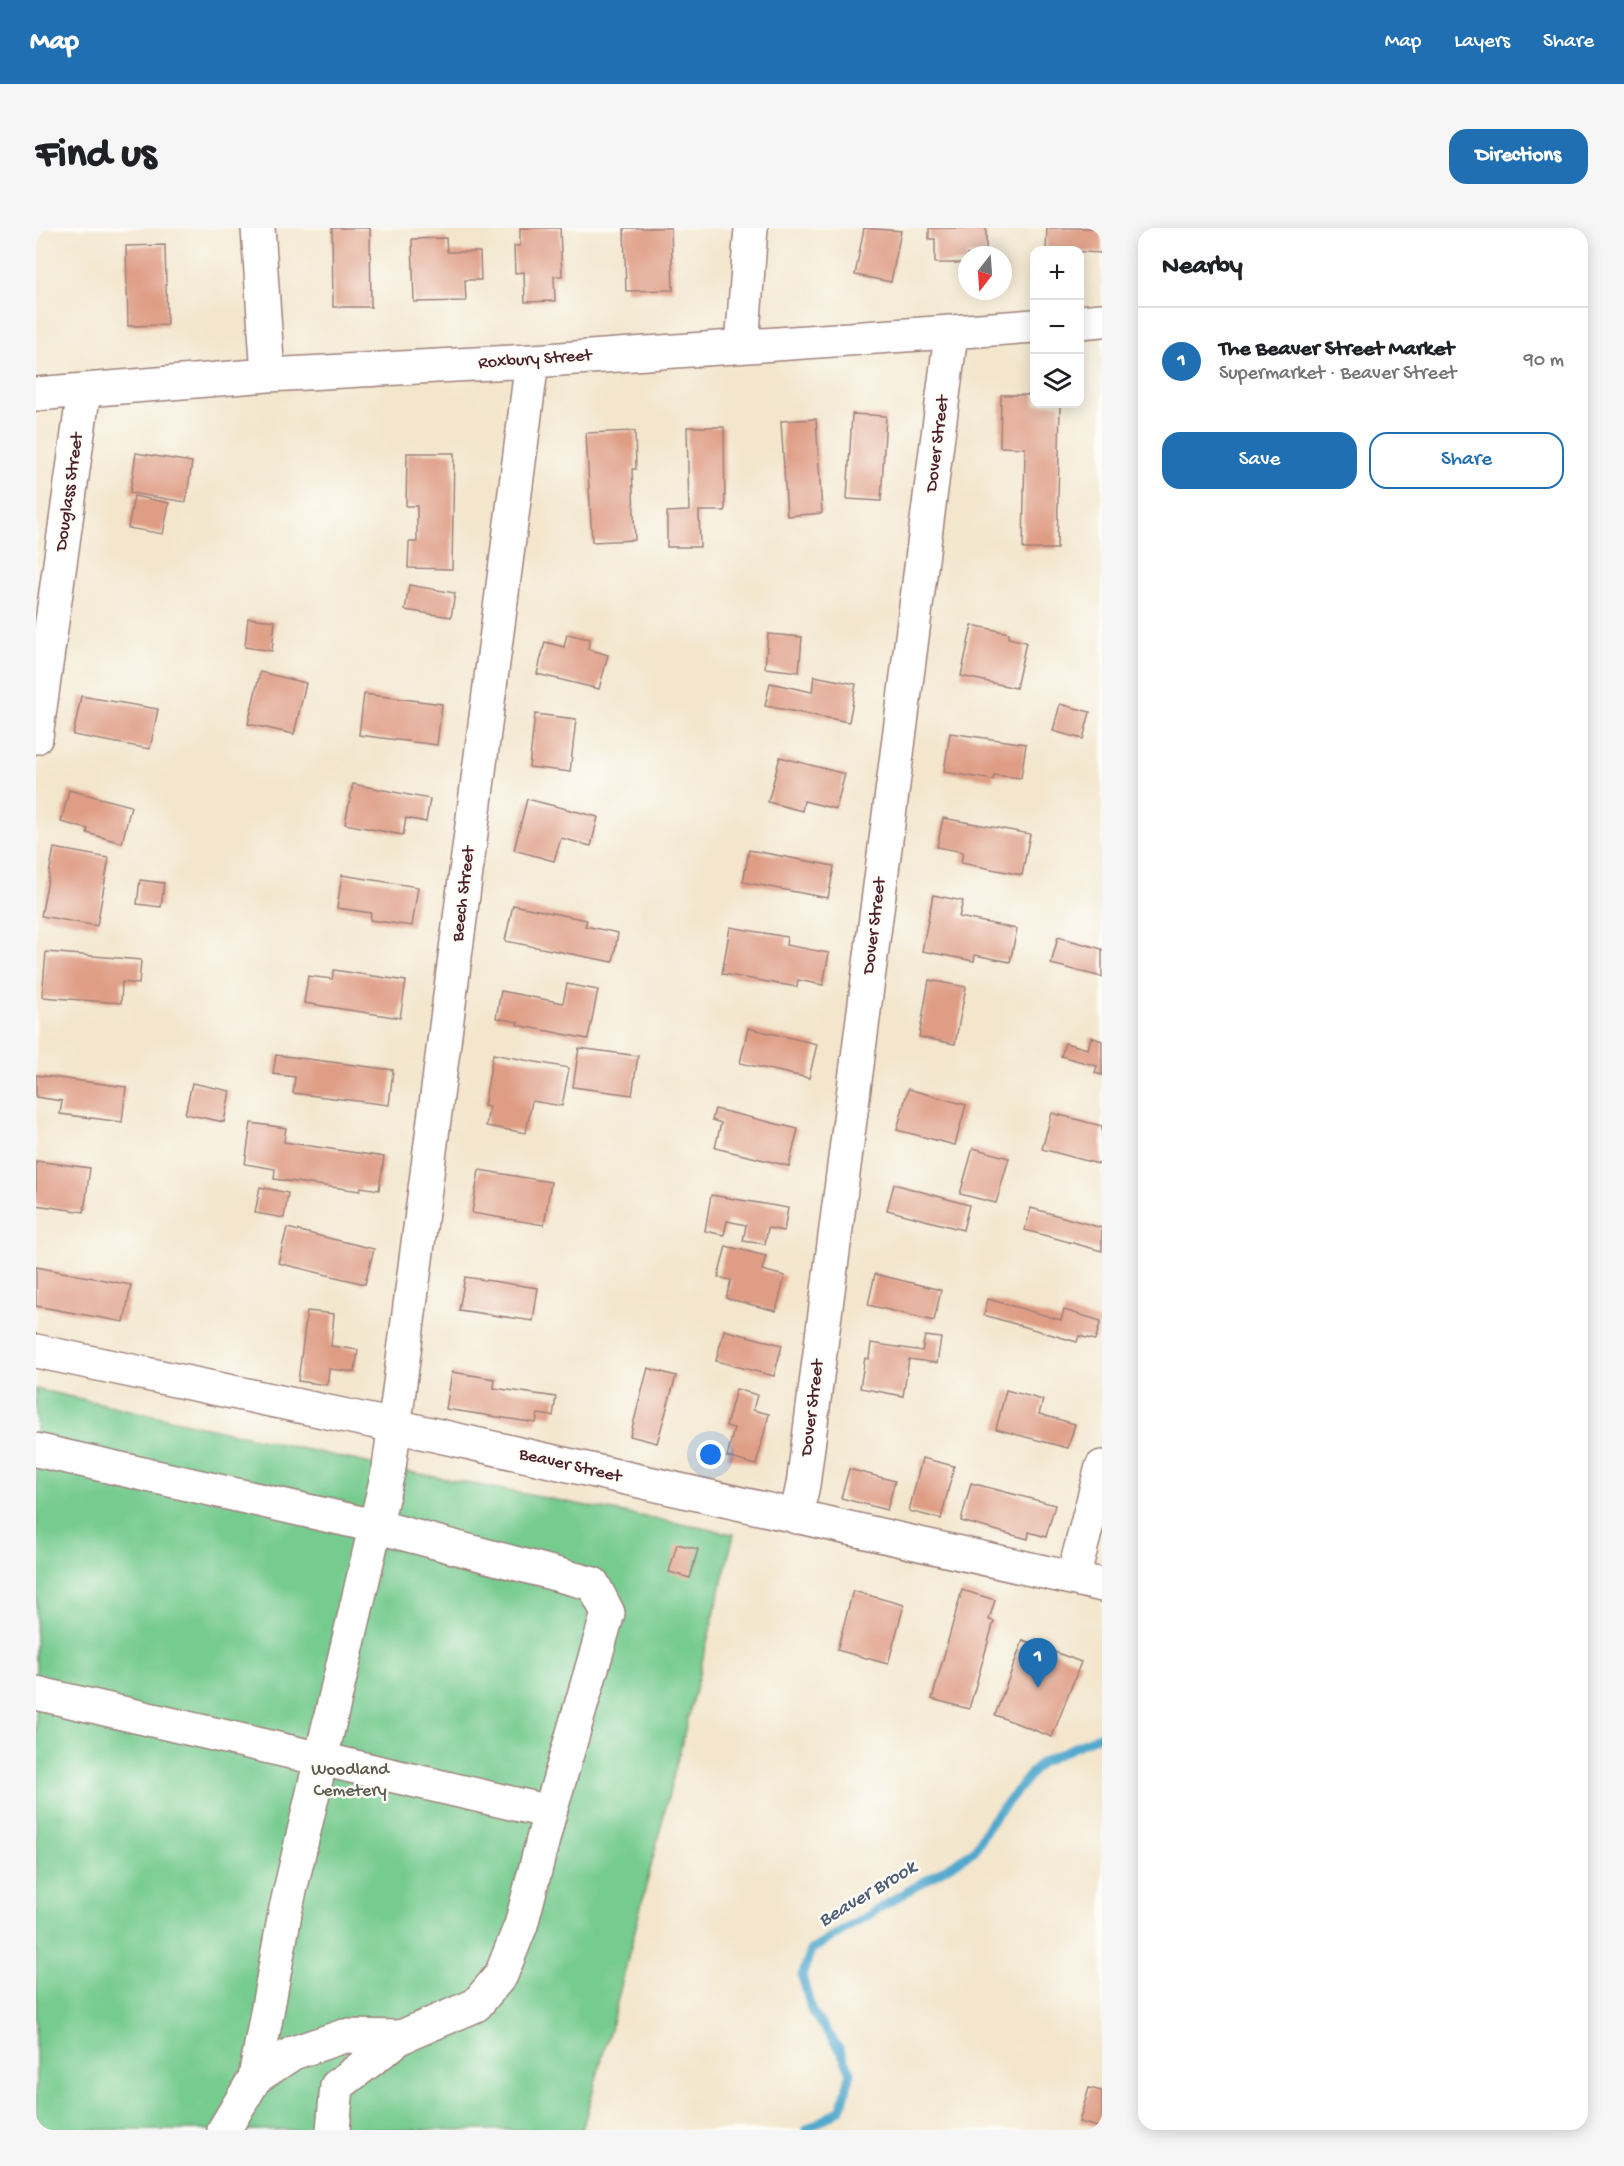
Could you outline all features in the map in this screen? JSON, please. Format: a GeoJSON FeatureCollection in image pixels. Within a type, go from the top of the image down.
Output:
{"type":"FeatureCollection","features":[{"type":"Feature","properties":{"kind":"street"},"geometry":{"type":"LineString","coordinates":[[258,228],[268,375]]}},
{"type":"Feature","properties":{"kind":"street"},"geometry":{"type":"LineString","coordinates":[[742,346],[751,228]]}},
{"type":"Feature","properties":{"kind":"street"},"geometry":{"type":"LineString","coordinates":[[1084,322],[1102,320]]}},
{"type":"Feature","properties":{"kind":"street","name":"Roxbury Street"},"geometry":{"type":"LineString","coordinates":[[36,394],[268,375],[532,361],[951,334],[1030,326]]}},
{"type":"Feature","properties":{"kind":"street","name":"Dover Street"},"geometry":{"type":"LineString","coordinates":[[796,1517],[806,1461],[951,334]]}},
{"type":"Feature","properties":{"kind":"street","name":"Beech Street"},"geometry":{"type":"LineString","coordinates":[[255,2078],[286,1908],[375,1526],[395,1426],[532,361]]}},
{"type":"Feature","properties":{"kind":"street","name":"Douglass Street"},"geometry":{"type":"LineString","coordinates":[[36,737],[84,390]]}},
{"type":"Feature","properties":{"kind":"street","name":"Beaver Street"},"geometry":{"type":"LineString","coordinates":[[36,1351],[395,1426],[1088,1581]]}},
{"type":"Feature","properties":{"kind":"street"},"geometry":{"type":"LineString","coordinates":[[36,1450],[375,1526],[593,1584],[608,1613],[550,1812],[521,1925],[501,1975],[476,2005],[401,2037],[337,2086],[335,2129]]}},
{"type":"Feature","properties":{"kind":"street"},"geometry":{"type":"LineString","coordinates":[[1088,1581],[1102,1467]]}},
{"type":"Feature","properties":{"kind":"street"},"geometry":{"type":"LineString","coordinates":[[36,1693],[550,1812]]}},
{"type":"Feature","properties":{"kind":"street"},"geometry":{"type":"LineString","coordinates":[[224,2130],[255,2078],[293,2053],[344,2036],[401,2037]]}},
{"type":"Feature","properties":{"kind":"green space","name":"Woodland Cemetery"},"geometry":{"type":"Polygon","coordinates":[[[36,1389],[389,1468],[734,1534],[612,2022],[582,2130],[36,2130],[36,1389]]]}},
{"type":"Feature","properties":{"kind":"building"},"geometry":{"type":"Polygon","coordinates":[[[332,228],[370,228],[371,307],[333,307],[332,228]]]}},
{"type":"Feature","properties":{"kind":"building"},"geometry":{"type":"Polygon","coordinates":[[[520,228],[560,228],[562,276],[554,276],[555,301],[525,302],[524,272],[515,273],[514,246],[520,246],[520,228]]]}},
{"type":"Feature","properties":{"kind":"building"},"geometry":{"type":"Polygon","coordinates":[[[624,228],[671,228],[673,290],[626,291],[624,228]]]}},
{"type":"Feature","properties":{"kind":"building"},"geometry":{"type":"Polygon","coordinates":[[[864,228],[901,231],[891,282],[855,275],[864,228]]]}},
{"type":"Feature","properties":{"kind":"building"},"geometry":{"type":"Polygon","coordinates":[[[929,228],[986,228],[986,246],[958,246],[958,263],[935,263],[935,239],[929,239],[929,228]]]}},
{"type":"Feature","properties":{"kind":"building"},"geometry":{"type":"Polygon","coordinates":[[[1047,228],[1102,228],[1102,253],[1084,252],[1084,246],[1046,246],[1047,228]]]}},
{"type":"Feature","properties":{"kind":"building"},"geometry":{"type":"Polygon","coordinates":[[[446,238],[447,252],[480,252],[481,280],[465,280],[466,301],[414,302],[412,239],[446,238]]]}},
{"type":"Feature","properties":{"kind":"building"},"geometry":{"type":"Polygon","coordinates":[[[165,245],[167,325],[128,326],[126,246],[165,245]]]}},
{"type":"Feature","properties":{"kind":"building"},"geometry":{"type":"Polygon","coordinates":[[[1001,395],[1030,395],[1030,408],[1060,408],[1057,549],[1023,549],[1025,448],[1000,447],[1001,395]]]}},
{"type":"Feature","properties":{"kind":"building"},"geometry":{"type":"Polygon","coordinates":[[[852,414],[886,416],[881,501],[847,499],[852,414]]]}},
{"type":"Feature","properties":{"kind":"building"},"geometry":{"type":"Polygon","coordinates":[[[816,419],[822,513],[787,516],[781,421],[816,419]]]}},
{"type":"Feature","properties":{"kind":"building"},"geometry":{"type":"Polygon","coordinates":[[[687,427],[724,427],[725,511],[699,511],[700,547],[667,547],[667,512],[689,511],[687,427]]]}},
{"type":"Feature","properties":{"kind":"building"},"geometry":{"type":"Polygon","coordinates":[[[635,431],[636,469],[632,469],[635,540],[592,542],[586,433],[635,431]]]}},
{"type":"Feature","properties":{"kind":"building"},"geometry":{"type":"Polygon","coordinates":[[[136,453],[192,462],[186,502],[130,493],[136,453]]]}},
{"type":"Feature","properties":{"kind":"building"},"geometry":{"type":"Polygon","coordinates":[[[407,453],[454,453],[452,569],[408,568],[409,542],[417,542],[417,506],[406,506],[407,453]]]}},
{"type":"Feature","properties":{"kind":"building"},"geometry":{"type":"Polygon","coordinates":[[[134,496],[169,503],[163,534],[128,528],[134,496]]]}},
{"type":"Feature","properties":{"kind":"building"},"geometry":{"type":"Polygon","coordinates":[[[409,585],[455,593],[451,617],[405,610],[409,585]]]}},
{"type":"Feature","properties":{"kind":"building"},"geometry":{"type":"Polygon","coordinates":[[[248,618],[275,621],[272,651],[245,647],[248,618]]]}},
{"type":"Feature","properties":{"kind":"building"},"geometry":{"type":"Polygon","coordinates":[[[972,625],[1009,633],[1008,638],[1026,642],[1016,688],[961,676],[972,625]]]}},
{"type":"Feature","properties":{"kind":"building"},"geometry":{"type":"Polygon","coordinates":[[[567,634],[590,639],[588,649],[608,655],[599,689],[537,674],[545,642],[564,647],[567,634]]]}},
{"type":"Feature","properties":{"kind":"building"},"geometry":{"type":"Polygon","coordinates":[[[768,634],[802,637],[799,672],[765,668],[768,634]]]}},
{"type":"Feature","properties":{"kind":"building"},"geometry":{"type":"Polygon","coordinates":[[[260,672],[306,683],[294,734],[248,724],[260,672]]]}},
{"type":"Feature","properties":{"kind":"building"},"geometry":{"type":"Polygon","coordinates":[[[814,676],[856,684],[849,722],[765,706],[770,683],[812,692],[814,676]]]}},
{"type":"Feature","properties":{"kind":"building"},"geometry":{"type":"Polygon","coordinates":[[[364,694],[442,704],[437,745],[359,735],[364,694]]]}},
{"type":"Feature","properties":{"kind":"building"},"geometry":{"type":"Polygon","coordinates":[[[81,696],[158,709],[150,749],[73,735],[81,696]]]}},
{"type":"Feature","properties":{"kind":"building"},"geometry":{"type":"Polygon","coordinates":[[[1060,704],[1090,712],[1083,739],[1053,731],[1060,704]]]}},
{"type":"Feature","properties":{"kind":"building"},"geometry":{"type":"Polygon","coordinates":[[[535,714],[576,719],[570,772],[529,767],[535,714]]]}},
{"type":"Feature","properties":{"kind":"building"},"geometry":{"type":"Polygon","coordinates":[[[950,733],[1026,744],[1021,778],[994,775],[993,780],[944,772],[950,733]]]}},
{"type":"Feature","properties":{"kind":"building"},"geometry":{"type":"Polygon","coordinates":[[[780,757],[845,774],[836,809],[804,801],[802,811],[768,802],[780,757]]]}},
{"type":"Feature","properties":{"kind":"building"},"geometry":{"type":"Polygon","coordinates":[[[353,784],[430,799],[426,822],[406,818],[403,835],[345,824],[353,784]]]}},
{"type":"Feature","properties":{"kind":"building"},"geometry":{"type":"Polygon","coordinates":[[[69,790],[131,806],[122,843],[87,833],[88,829],[61,822],[69,790]]]}},
{"type":"Feature","properties":{"kind":"building"},"geometry":{"type":"Polygon","coordinates":[[[527,799],[598,817],[591,846],[561,838],[554,861],[514,850],[527,799]]]}},
{"type":"Feature","properties":{"kind":"building"},"geometry":{"type":"Polygon","coordinates":[[[943,818],[1030,834],[1022,875],[961,863],[963,852],[937,847],[943,818]]]}},
{"type":"Feature","properties":{"kind":"building"},"geometry":{"type":"Polygon","coordinates":[[[54,848],[109,858],[97,926],[41,916],[54,848]]]}},
{"type":"Feature","properties":{"kind":"building"},"geometry":{"type":"Polygon","coordinates":[[[749,850],[834,866],[828,898],[743,882],[749,850]]]}},
{"type":"Feature","properties":{"kind":"building"},"geometry":{"type":"Polygon","coordinates":[[[342,875],[418,887],[412,926],[370,920],[371,913],[337,908],[342,875]]]}},
{"type":"Feature","properties":{"kind":"building"},"geometry":{"type":"Polygon","coordinates":[[[140,880],[164,883],[161,907],[137,904],[140,880]]]}},
{"type":"Feature","properties":{"kind":"building"},"geometry":{"type":"Polygon","coordinates":[[[933,895],[963,901],[959,917],[1017,929],[1010,962],[975,955],[974,961],[922,951],[933,895]]]}},
{"type":"Feature","properties":{"kind":"building"},"geometry":{"type":"Polygon","coordinates":[[[513,905],[587,920],[585,926],[618,933],[613,962],[505,941],[513,905]]]}},
{"type":"Feature","properties":{"kind":"building"},"geometry":{"type":"Polygon","coordinates":[[[730,927],[787,937],[786,945],[829,953],[823,985],[798,980],[797,987],[722,974],[730,927]]]}},
{"type":"Feature","properties":{"kind":"building"},"geometry":{"type":"Polygon","coordinates":[[[1058,937],[1102,949],[1102,977],[1051,964],[1058,937]]]}},
{"type":"Feature","properties":{"kind":"building"},"geometry":{"type":"Polygon","coordinates":[[[46,952],[141,960],[139,984],[122,982],[121,1003],[42,997],[46,952]]]}},
{"type":"Feature","properties":{"kind":"building"},"geometry":{"type":"Polygon","coordinates":[[[334,970],[406,981],[400,1018],[304,1003],[308,976],[332,979],[334,970]]]}},
{"type":"Feature","properties":{"kind":"building"},"geometry":{"type":"Polygon","coordinates":[[[929,980],[966,987],[955,1044],[919,1037],[929,980]]]}},
{"type":"Feature","properties":{"kind":"building"},"geometry":{"type":"Polygon","coordinates":[[[567,984],[598,990],[588,1039],[517,1025],[518,1022],[496,1018],[501,991],[563,1003],[567,984]]]}},
{"type":"Feature","properties":{"kind":"building"},"geometry":{"type":"Polygon","coordinates":[[[748,1028],[817,1044],[809,1078],[740,1063],[748,1028]]]}},
{"type":"Feature","properties":{"kind":"building"},"geometry":{"type":"Polygon","coordinates":[[[1091,1037],[1102,1041],[1102,1075],[1095,1073],[1097,1066],[1061,1056],[1065,1043],[1088,1049],[1091,1037]]]}},
{"type":"Feature","properties":{"kind":"building"},"geometry":{"type":"Polygon","coordinates":[[[579,1048],[638,1056],[632,1095],[573,1087],[579,1048]]]}},
{"type":"Feature","properties":{"kind":"building"},"geometry":{"type":"Polygon","coordinates":[[[493,1054],[569,1068],[562,1106],[532,1101],[526,1133],[486,1126],[489,1107],[484,1106],[493,1054]]]}},
{"type":"Feature","properties":{"kind":"building"},"geometry":{"type":"Polygon","coordinates":[[[276,1055],[393,1070],[389,1105],[293,1093],[295,1077],[273,1074],[276,1055]]]}},
{"type":"Feature","properties":{"kind":"building"},"geometry":{"type":"Polygon","coordinates":[[[36,1075],[126,1087],[122,1122],[60,1114],[62,1101],[36,1097],[36,1075]]]}},
{"type":"Feature","properties":{"kind":"building"},"geometry":{"type":"Polygon","coordinates":[[[192,1083],[230,1091],[224,1122],[185,1114],[192,1083]]]}},
{"type":"Feature","properties":{"kind":"building"},"geometry":{"type":"Polygon","coordinates":[[[908,1089],[966,1105],[955,1145],[897,1130],[908,1089]]]}},
{"type":"Feature","properties":{"kind":"building"},"geometry":{"type":"Polygon","coordinates":[[[715,1109],[798,1129],[789,1166],[715,1148],[721,1123],[712,1120],[715,1109]]]}},
{"type":"Feature","properties":{"kind":"building"},"geometry":{"type":"Polygon","coordinates":[[[1052,1113],[1102,1126],[1102,1165],[1042,1149],[1052,1113]]]}},
{"type":"Feature","properties":{"kind":"building"},"geometry":{"type":"Polygon","coordinates":[[[251,1123],[286,1128],[284,1142],[384,1157],[379,1190],[361,1187],[360,1191],[274,1179],[275,1169],[245,1164],[251,1123]]]}},
{"type":"Feature","properties":{"kind":"building"},"geometry":{"type":"Polygon","coordinates":[[[973,1148],[1009,1158],[996,1203],[960,1194],[973,1148]]]}},
{"type":"Feature","properties":{"kind":"building"},"geometry":{"type":"Polygon","coordinates":[[[36,1161],[90,1168],[84,1212],[36,1205],[36,1161]]]}},
{"type":"Feature","properties":{"kind":"building"},"geometry":{"type":"Polygon","coordinates":[[[479,1170],[551,1182],[544,1225],[472,1213],[479,1170]]]}},
{"type":"Feature","properties":{"kind":"building"},"geometry":{"type":"Polygon","coordinates":[[[894,1184],[969,1205],[963,1230],[887,1210],[894,1184]]]}},
{"type":"Feature","properties":{"kind":"building"},"geometry":{"type":"Polygon","coordinates":[[[260,1187],[288,1193],[284,1218],[255,1213],[260,1187]]]}},
{"type":"Feature","properties":{"kind":"building"},"geometry":{"type":"Polygon","coordinates":[[[711,1195],[788,1208],[784,1231],[768,1228],[765,1244],[743,1241],[746,1225],[727,1221],[724,1235],[705,1231],[711,1195]]]}},
{"type":"Feature","properties":{"kind":"building"},"geometry":{"type":"Polygon","coordinates":[[[1031,1208],[1102,1228],[1102,1251],[1025,1230],[1031,1208]]]}},
{"type":"Feature","properties":{"kind":"building"},"geometry":{"type":"Polygon","coordinates":[[[287,1228],[374,1249],[365,1284],[278,1263],[287,1228]]]}},
{"type":"Feature","properties":{"kind":"building"},"geometry":{"type":"Polygon","coordinates":[[[726,1246],[766,1256],[762,1270],[785,1276],[776,1311],[726,1298],[731,1280],[718,1277],[726,1246]]]}},
{"type":"Feature","properties":{"kind":"building"},"geometry":{"type":"Polygon","coordinates":[[[36,1267],[131,1285],[124,1322],[36,1306],[36,1267]]]}},
{"type":"Feature","properties":{"kind":"building"},"geometry":{"type":"Polygon","coordinates":[[[875,1274],[941,1290],[934,1321],[868,1305],[875,1274]]]}},
{"type":"Feature","properties":{"kind":"building"},"geometry":{"type":"Polygon","coordinates":[[[465,1277],[538,1288],[533,1321],[459,1310],[465,1277]]]}},
{"type":"Feature","properties":{"kind":"building"},"geometry":{"type":"Polygon","coordinates":[[[988,1299],[1061,1320],[1064,1310],[1101,1321],[1095,1340],[1079,1336],[1077,1342],[984,1315],[988,1299]]]}},
{"type":"Feature","properties":{"kind":"building"},"geometry":{"type":"Polygon","coordinates":[[[307,1311],[334,1314],[331,1346],[358,1350],[355,1372],[329,1369],[327,1385],[298,1381],[307,1311]]]}},
{"type":"Feature","properties":{"kind":"building"},"geometry":{"type":"Polygon","coordinates":[[[724,1330],[782,1345],[774,1376],[716,1361],[724,1330]]]}},
{"type":"Feature","properties":{"kind":"building"},"geometry":{"type":"Polygon","coordinates":[[[925,1336],[941,1338],[937,1363],[909,1359],[903,1396],[860,1388],[865,1358],[869,1359],[871,1343],[922,1351],[925,1336]]]}},
{"type":"Feature","properties":{"kind":"building"},"geometry":{"type":"Polygon","coordinates":[[[648,1368],[676,1376],[657,1443],[630,1436],[648,1368]]]}},
{"type":"Feature","properties":{"kind":"building"},"geometry":{"type":"Polygon","coordinates":[[[452,1372],[495,1379],[494,1388],[556,1397],[553,1416],[538,1414],[536,1423],[446,1409],[452,1372]]]}},
{"type":"Feature","properties":{"kind":"building"},"geometry":{"type":"Polygon","coordinates":[[[736,1389],[757,1395],[753,1410],[769,1414],[756,1465],[727,1457],[734,1428],[726,1426],[736,1389]]]}},
{"type":"Feature","properties":{"kind":"building"},"geometry":{"type":"Polygon","coordinates":[[[1006,1390],[1043,1400],[1039,1414],[1075,1424],[1068,1448],[996,1429],[1006,1390]]]}},
{"type":"Feature","properties":{"kind":"building"},"geometry":{"type":"Polygon","coordinates":[[[922,1458],[954,1466],[941,1519],[909,1511],[922,1458]]]}},
{"type":"Feature","properties":{"kind":"building"},"geometry":{"type":"Polygon","coordinates":[[[849,1469],[895,1481],[887,1510],[841,1498],[849,1469]]]}},
{"type":"Feature","properties":{"kind":"building"},"geometry":{"type":"Polygon","coordinates":[[[971,1483],[1055,1505],[1046,1537],[1029,1532],[1028,1539],[961,1521],[971,1483]]]}},
{"type":"Feature","properties":{"kind":"building"},"geometry":{"type":"Polygon","coordinates":[[[677,1544],[698,1549],[690,1578],[669,1572],[677,1544]]]}},
{"type":"Feature","properties":{"kind":"building"},"geometry":{"type":"Polygon","coordinates":[[[962,1590],[995,1600],[989,1620],[994,1621],[969,1709],[932,1699],[962,1590]]]}},
{"type":"Feature","properties":{"kind":"building"},"geometry":{"type":"Polygon","coordinates":[[[853,1591],[904,1605],[888,1664],[837,1650],[853,1591]]]}},
{"type":"Feature","properties":{"kind":"building"},"geometry":{"type":"Polygon","coordinates":[[[1023,1640],[1081,1662],[1052,1737],[995,1715],[1023,1640]]]}},
{"type":"Feature","properties":{"kind":"building"},"geometry":{"type":"Polygon","coordinates":[[[1089,2088],[1102,2091],[1102,2128],[1079,2122],[1089,2088]]]}},
{"type":"Feature","properties":{"kind":"waterway","name":"Beaver Brook"},"geometry":{"type":"LineString","coordinates":[[806,2130],[841,2109],[851,2072],[839,2048],[812,2012],[802,1976],[811,1950],[974,1851],[990,1823],[1040,1763],[1102,1734]]}},
{"type":"Feature","properties":{"kind":"place","name":"The Beaver Street Market"},"geometry":{"type":"Point","coordinates":[1038,1688]}}]}
